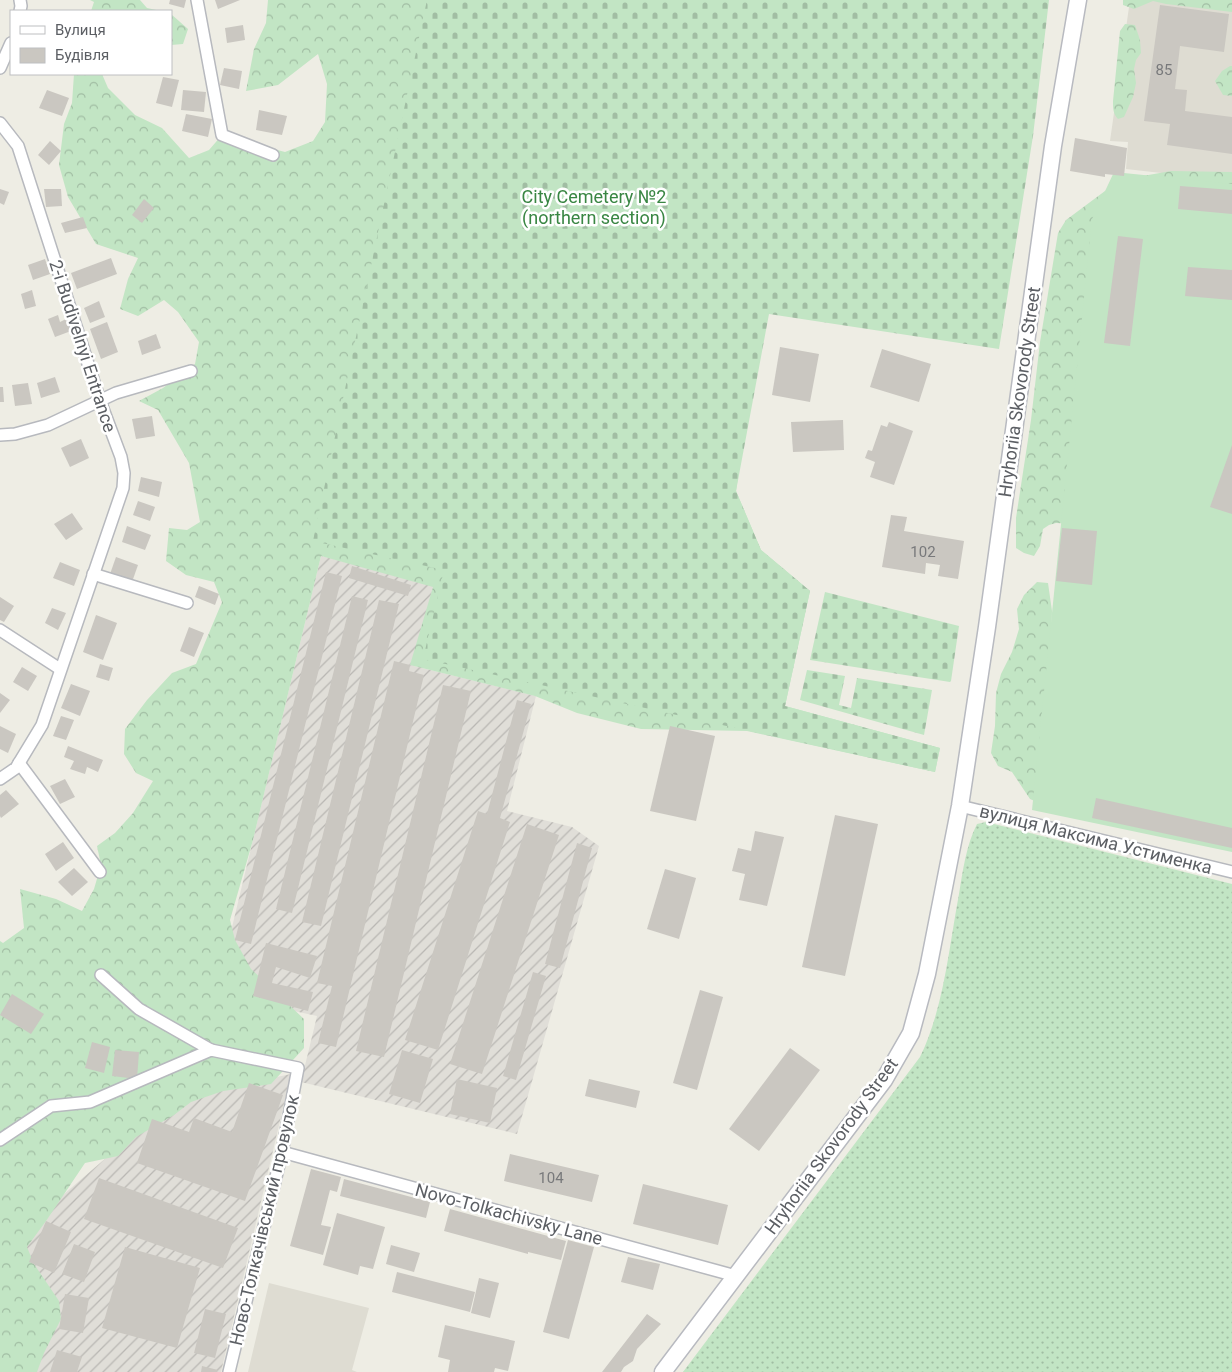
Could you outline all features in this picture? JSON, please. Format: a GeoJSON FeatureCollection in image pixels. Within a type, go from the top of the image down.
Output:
{"type":"FeatureCollection","features":[{"type":"Feature","properties":{"kind":"street"},"geometry":{"type":"LineString","coordinates":[[197,0],[222,135],[273,155]]}},
{"type":"Feature","properties":{"kind":"street","name":"Hryhoriia Skovorody Street"},"geometry":{"type":"LineString","coordinates":[[663,1372],[884,1080],[911,1033],[927,974],[960,806],[987,627],[1053,146],[1078,0]]}},
{"type":"Feature","properties":{"kind":"street"},"geometry":{"type":"LineString","coordinates":[[0,68],[10,45]]}},
{"type":"Feature","properties":{"kind":"street","name":"2-i Budivelnyi Entrance"},"geometry":{"type":"LineString","coordinates":[[0,123],[18,146],[124,473],[123,488],[42,725],[16,768],[0,779]]}},
{"type":"Feature","properties":{"kind":"street"},"geometry":{"type":"LineString","coordinates":[[0,435],[15,434],[48,425],[116,394],[191,371]]}},
{"type":"Feature","properties":{"kind":"street"},"geometry":{"type":"LineString","coordinates":[[93,574],[188,604]]}},
{"type":"Feature","properties":{"kind":"street"},"geometry":{"type":"LineString","coordinates":[[0,630],[60,669]]}},
{"type":"Feature","properties":{"kind":"street"},"geometry":{"type":"LineString","coordinates":[[19,763],[100,872]]}},
{"type":"Feature","properties":{"kind":"street","name":"вулиця Максима Устименка"},"geometry":{"type":"LineString","coordinates":[[960,806],[1232,872]]}},
{"type":"Feature","properties":{"kind":"street"},"geometry":{"type":"LineString","coordinates":[[101,975],[139,1009],[211,1050]]}},
{"type":"Feature","properties":{"kind":"street"},"geometry":{"type":"LineString","coordinates":[[0,1140],[51,1106],[90,1102],[211,1050]]}},
{"type":"Feature","properties":{"kind":"street","name":"Ново-Толкачівський провулок"},"geometry":{"type":"LineString","coordinates":[[211,1050],[298,1068],[282,1152],[229,1372]]}},
{"type":"Feature","properties":{"kind":"street","name":"Novo-Tolkachivsky Lane"},"geometry":{"type":"LineString","coordinates":[[282,1152],[736,1276]]}},
{"type":"Feature","properties":{"kind":"shaded area"},"geometry":{"type":"Polygon","coordinates":[[[1130,0],[1232,0],[1232,181],[1126,169],[1128,142],[1110,141],[1130,0]]]}},
{"type":"Feature","properties":{"kind":"shaded area"},"geometry":{"type":"Polygon","coordinates":[[[321,556],[434,583],[414,666],[536,696],[507,811],[572,827],[599,846],[517,1134],[301,1082],[317,1016],[216,994],[321,556]]]}},
{"type":"Feature","properties":{"kind":"shaded area"},"geometry":{"type":"Polygon","coordinates":[[[291,1074],[221,1372],[4,1372],[22,1230],[176,1098],[291,1074]]]}},
{"type":"Feature","properties":{"kind":"shaded area"},"geometry":{"type":"Polygon","coordinates":[[[269,1283],[369,1308],[352,1370],[357,1372],[248,1372],[269,1283]]]}},
{"type":"Feature","properties":{"kind":"green space"},"geometry":{"type":"Polygon","coordinates":[[[90,0],[140,0],[147,8],[156,10],[91,10],[94,2],[90,0]]]}},
{"type":"Feature","properties":{"kind":"green space"},"geometry":{"type":"Polygon","coordinates":[[[268,0],[992,0],[763,300],[736,491],[761,550],[810,591],[785,706],[940,748],[935,772],[747,731],[641,729],[577,713],[535,696],[410,665],[433,587],[321,556],[253,840],[230,920],[235,940],[251,969],[304,1019],[304,1048],[271,1084],[223,1091],[191,1102],[174,1115],[136,1137],[118,1156],[85,1163],[27,1247],[34,1264],[59,1301],[61,1319],[37,1372],[0,1372],[0,941],[3,943],[24,928],[20,889],[56,899],[82,911],[94,889],[101,865],[97,846],[115,833],[133,813],[153,781],[136,773],[124,754],[125,729],[147,700],[172,673],[196,664],[222,602],[214,582],[186,575],[166,561],[169,528],[187,530],[200,522],[189,463],[158,410],[139,401],[163,388],[195,364],[199,342],[178,312],[164,300],[138,316],[120,309],[128,279],[138,258],[96,244],[68,197],[59,165],[64,124],[72,103],[74,75],[102,75],[108,88],[135,115],[162,128],[189,158],[209,150],[222,135],[285,152],[313,141],[325,122],[327,84],[318,54],[278,85],[246,91],[254,49],[266,23],[268,0]]]}},
{"type":"Feature","properties":{"kind":"green space","name":"City Cemetery №2 (northern section)"},"geometry":{"type":"Polygon","coordinates":[[[427,0],[1049,0],[1033,136],[999,349],[769,314],[736,491],[761,550],[810,591],[785,706],[940,748],[935,772],[423,659],[444,570],[313,541],[427,0]]]}},
{"type":"Feature","properties":{"kind":"green space"},"geometry":{"type":"Polygon","coordinates":[[[1123,0],[1232,0],[1232,12],[1153,1],[1134,9],[1123,5],[1123,0]]]}},
{"type":"Feature","properties":{"kind":"green space"},"geometry":{"type":"Polygon","coordinates":[[[172,15],[188,29],[183,44],[172,45],[172,15]]]}},
{"type":"Feature","properties":{"kind":"green space"},"geometry":{"type":"Polygon","coordinates":[[[1125,24],[1135,25],[1140,40],[1141,53],[1136,60],[1134,69],[1136,83],[1133,97],[1124,117],[1118,119],[1114,113],[1113,101],[1120,31],[1125,24]]]}},
{"type":"Feature","properties":{"kind":"green space"},"geometry":{"type":"Polygon","coordinates":[[[1232,66],[1232,96],[1223,95],[1215,81],[1222,71],[1232,66]]]}},
{"type":"Feature","properties":{"kind":"green space"},"geometry":{"type":"Polygon","coordinates":[[[1171,171],[1232,172],[1232,197],[1077,524],[1056,523],[1049,525],[1043,529],[1040,546],[1034,556],[1024,553],[1016,548],[1016,518],[1031,420],[1040,342],[1058,233],[1066,220],[1105,191],[1137,177],[1171,171]]]}},
{"type":"Feature","properties":{"kind":"green space"},"geometry":{"type":"Polygon","coordinates":[[[1114,172],[1232,184],[1232,852],[1032,810],[1092,219],[1114,172]]]}},
{"type":"Feature","properties":{"kind":"green space"},"geometry":{"type":"Polygon","coordinates":[[[1037,582],[1048,583],[1052,611],[1046,806],[1030,799],[1012,772],[998,766],[991,753],[995,726],[996,693],[1001,674],[1012,652],[1019,629],[1017,609],[1024,595],[1037,582]]]}},
{"type":"Feature","properties":{"kind":"green space"},"geometry":{"type":"Polygon","coordinates":[[[825,592],[959,626],[951,681],[810,660],[825,592]]]}},
{"type":"Feature","properties":{"kind":"green space"},"geometry":{"type":"Polygon","coordinates":[[[807,670],[845,676],[839,705],[851,708],[857,678],[932,690],[924,735],[800,700],[807,670]]]}},
{"type":"Feature","properties":{"kind":"green space"},"geometry":{"type":"Polygon","coordinates":[[[986,822],[1232,884],[1232,1372],[683,1372],[920,1057],[935,1018],[940,998],[968,849],[977,824],[986,822]]]}},
{"type":"Feature","properties":{"kind":"building"},"geometry":{"type":"Polygon","coordinates":[[[170,0],[186,0],[184,8],[169,4],[170,0]]]}},
{"type":"Feature","properties":{"kind":"building"},"geometry":{"type":"Polygon","coordinates":[[[215,0],[240,0],[218,9],[215,0]]]}},
{"type":"Feature","properties":{"kind":"building"},"geometry":{"type":"Polygon","coordinates":[[[1160,5],[1229,14],[1224,52],[1180,46],[1175,89],[1187,90],[1185,111],[1232,117],[1232,154],[1167,145],[1170,124],[1144,121],[1160,5]]]}},
{"type":"Feature","properties":{"kind":"building"},"geometry":{"type":"Polygon","coordinates":[[[243,25],[245,40],[227,43],[225,28],[243,25]]]}},
{"type":"Feature","properties":{"kind":"building"},"geometry":{"type":"Polygon","coordinates":[[[224,68],[242,71],[239,89],[220,85],[224,68]]]}},
{"type":"Feature","properties":{"kind":"building"},"geometry":{"type":"Polygon","coordinates":[[[163,77],[179,80],[172,107],[156,103],[163,77]]]}},
{"type":"Feature","properties":{"kind":"building"},"geometry":{"type":"Polygon","coordinates":[[[47,90],[69,98],[62,116],[39,108],[47,90]]]}},
{"type":"Feature","properties":{"kind":"building"},"geometry":{"type":"Polygon","coordinates":[[[183,90],[206,92],[204,112],[181,110],[183,90]]]}},
{"type":"Feature","properties":{"kind":"building"},"geometry":{"type":"Polygon","coordinates":[[[259,110],[287,116],[282,135],[256,130],[259,110]]]}},
{"type":"Feature","properties":{"kind":"building"},"geometry":{"type":"Polygon","coordinates":[[[186,114],[212,119],[208,137],[182,131],[186,114]]]}},
{"type":"Feature","properties":{"kind":"building"},"geometry":{"type":"Polygon","coordinates":[[[1075,138],[1127,148],[1124,176],[1105,174],[1105,177],[1070,171],[1075,138]]]}},
{"type":"Feature","properties":{"kind":"building"},"geometry":{"type":"Polygon","coordinates":[[[50,141],[61,151],[49,165],[38,155],[50,141]]]}},
{"type":"Feature","properties":{"kind":"building"},"geometry":{"type":"Polygon","coordinates":[[[1180,186],[1232,190],[1232,214],[1178,209],[1180,186]]]}},
{"type":"Feature","properties":{"kind":"building"},"geometry":{"type":"Polygon","coordinates":[[[0,189],[9,192],[4,205],[0,203],[0,189]]]}},
{"type":"Feature","properties":{"kind":"building"},"geometry":{"type":"Polygon","coordinates":[[[44,189],[61,189],[62,206],[46,207],[44,189]]]}},
{"type":"Feature","properties":{"kind":"building"},"geometry":{"type":"Polygon","coordinates":[[[144,199],[154,208],[142,223],[132,215],[144,199]]]}},
{"type":"Feature","properties":{"kind":"building"},"geometry":{"type":"Polygon","coordinates":[[[83,217],[87,228],[65,233],[61,223],[83,217]]]}},
{"type":"Feature","properties":{"kind":"building"},"geometry":{"type":"Polygon","coordinates":[[[1118,236],[1143,239],[1130,346],[1104,343],[1118,236]]]}},
{"type":"Feature","properties":{"kind":"building"},"geometry":{"type":"Polygon","coordinates":[[[111,258],[117,274],[77,289],[71,273],[111,258]]]}},
{"type":"Feature","properties":{"kind":"building"},"geometry":{"type":"Polygon","coordinates":[[[45,259],[50,274],[33,280],[28,265],[45,259]]]}},
{"type":"Feature","properties":{"kind":"building"},"geometry":{"type":"Polygon","coordinates":[[[1188,267],[1232,270],[1232,300],[1185,296],[1188,267]]]}},
{"type":"Feature","properties":{"kind":"building"},"geometry":{"type":"Polygon","coordinates":[[[32,290],[36,306],[25,309],[21,294],[32,290]]]}},
{"type":"Feature","properties":{"kind":"building"},"geometry":{"type":"Polygon","coordinates":[[[99,301],[105,317],[90,323],[84,308],[99,301]]]}},
{"type":"Feature","properties":{"kind":"building"},"geometry":{"type":"Polygon","coordinates":[[[58,315],[60,322],[66,319],[71,331],[55,337],[48,319],[58,315]]]}},
{"type":"Feature","properties":{"kind":"building"},"geometry":{"type":"Polygon","coordinates":[[[107,322],[118,352],[101,359],[90,329],[107,322]]]}},
{"type":"Feature","properties":{"kind":"building"},"geometry":{"type":"Polygon","coordinates":[[[156,334],[161,348],[142,355],[138,341],[156,334]]]}},
{"type":"Feature","properties":{"kind":"building"},"geometry":{"type":"Polygon","coordinates":[[[780,347],[819,354],[810,402],[772,395],[780,347]]]}},
{"type":"Feature","properties":{"kind":"building"},"geometry":{"type":"Polygon","coordinates":[[[882,349],[931,364],[919,402],[870,387],[882,349]]]}},
{"type":"Feature","properties":{"kind":"building"},"geometry":{"type":"Polygon","coordinates":[[[55,377],[60,392],[41,398],[37,383],[55,377]]]}},
{"type":"Feature","properties":{"kind":"building"},"geometry":{"type":"Polygon","coordinates":[[[28,383],[32,404],[15,406],[12,385],[28,383]]]}},
{"type":"Feature","properties":{"kind":"building"},"geometry":{"type":"Polygon","coordinates":[[[0,387],[3,387],[4,402],[0,402],[0,387]]]}},
{"type":"Feature","properties":{"kind":"building"},"geometry":{"type":"Polygon","coordinates":[[[152,416],[155,436],[136,439],[132,419],[152,416]]]}},
{"type":"Feature","properties":{"kind":"building"},"geometry":{"type":"Polygon","coordinates":[[[843,420],[844,450],[793,452],[791,422],[843,420]]]}},
{"type":"Feature","properties":{"kind":"building"},"geometry":{"type":"Polygon","coordinates":[[[889,422],[913,431],[894,485],[870,477],[875,462],[865,458],[868,450],[872,451],[881,425],[887,427],[889,422]]]}},
{"type":"Feature","properties":{"kind":"building"},"geometry":{"type":"Polygon","coordinates":[[[81,439],[89,458],[70,467],[61,448],[81,439]]]}},
{"type":"Feature","properties":{"kind":"building"},"geometry":{"type":"Polygon","coordinates":[[[1232,445],[1232,514],[1210,507],[1232,445]]]}},
{"type":"Feature","properties":{"kind":"building"},"geometry":{"type":"Polygon","coordinates":[[[141,477],[162,482],[159,497],[138,491],[141,477]]]}},
{"type":"Feature","properties":{"kind":"building"},"geometry":{"type":"Polygon","coordinates":[[[138,501],[155,507],[150,521],[133,515],[138,501]]]}},
{"type":"Feature","properties":{"kind":"building"},"geometry":{"type":"Polygon","coordinates":[[[72,513],[83,529],[66,540],[54,524],[72,513]]]}},
{"type":"Feature","properties":{"kind":"building"},"geometry":{"type":"Polygon","coordinates":[[[891,515],[907,517],[904,531],[964,541],[958,579],[938,576],[940,565],[926,563],[925,574],[882,567],[891,515]]]}},
{"type":"Feature","properties":{"kind":"building"},"geometry":{"type":"Polygon","coordinates":[[[127,526],[151,535],[145,550],[122,542],[127,526]]]}},
{"type":"Feature","properties":{"kind":"building"},"geometry":{"type":"Polygon","coordinates":[[[1062,528],[1097,531],[1092,585],[1056,581],[1062,528]]]}},
{"type":"Feature","properties":{"kind":"building"},"geometry":{"type":"Polygon","coordinates":[[[116,557],[138,565],[132,582],[110,574],[116,557]]]}},
{"type":"Feature","properties":{"kind":"building"},"geometry":{"type":"Polygon","coordinates":[[[60,562],[80,570],[74,586],[53,578],[60,562]]]}},
{"type":"Feature","properties":{"kind":"building"},"geometry":{"type":"Polygon","coordinates":[[[352,566],[411,585],[408,596],[349,578],[352,566]]]}},
{"type":"Feature","properties":{"kind":"building"},"geometry":{"type":"Polygon","coordinates":[[[326,572],[342,576],[251,944],[235,940],[326,572]]]}},
{"type":"Feature","properties":{"kind":"building"},"geometry":{"type":"Polygon","coordinates":[[[199,586],[219,594],[215,605],[195,597],[199,586]]]}},
{"type":"Feature","properties":{"kind":"building"},"geometry":{"type":"Polygon","coordinates":[[[352,596],[368,600],[292,913],[276,909],[352,596]]]}},
{"type":"Feature","properties":{"kind":"building"},"geometry":{"type":"Polygon","coordinates":[[[0,597],[14,606],[4,622],[0,620],[0,597]]]}},
{"type":"Feature","properties":{"kind":"building"},"geometry":{"type":"Polygon","coordinates":[[[379,600],[399,604],[321,926],[302,922],[379,600]]]}},
{"type":"Feature","properties":{"kind":"building"},"geometry":{"type":"Polygon","coordinates":[[[52,608],[66,613],[58,630],[45,623],[52,608]]]}},
{"type":"Feature","properties":{"kind":"building"},"geometry":{"type":"Polygon","coordinates":[[[96,615],[117,623],[103,660],[83,652],[96,615]]]}},
{"type":"Feature","properties":{"kind":"building"},"geometry":{"type":"Polygon","coordinates":[[[189,627],[204,633],[194,657],[180,651],[189,627]]]}},
{"type":"Feature","properties":{"kind":"building"},"geometry":{"type":"Polygon","coordinates":[[[394,661],[410,665],[409,671],[424,675],[336,1047],[318,1043],[332,986],[317,983],[394,661]]]}},
{"type":"Feature","properties":{"kind":"building"},"geometry":{"type":"Polygon","coordinates":[[[100,664],[113,668],[109,681],[96,677],[100,664]]]}},
{"type":"Feature","properties":{"kind":"building"},"geometry":{"type":"Polygon","coordinates":[[[22,667],[37,676],[28,691],[13,682],[22,667]]]}},
{"type":"Feature","properties":{"kind":"building"},"geometry":{"type":"Polygon","coordinates":[[[71,684],[90,691],[80,716],[61,708],[71,684]]]}},
{"type":"Feature","properties":{"kind":"building"},"geometry":{"type":"Polygon","coordinates":[[[443,685],[471,691],[384,1057],[356,1051],[443,685]]]}},
{"type":"Feature","properties":{"kind":"building"},"geometry":{"type":"Polygon","coordinates":[[[0,693],[10,700],[0,713],[0,693]]]}},
{"type":"Feature","properties":{"kind":"building"},"geometry":{"type":"Polygon","coordinates":[[[517,700],[531,704],[500,818],[510,822],[438,1050],[405,1040],[478,811],[487,814],[517,700]]]}},
{"type":"Feature","properties":{"kind":"building"},"geometry":{"type":"Polygon","coordinates":[[[61,716],[74,720],[66,740],[53,736],[61,716]]]}},
{"type":"Feature","properties":{"kind":"building"},"geometry":{"type":"Polygon","coordinates":[[[0,726],[16,734],[8,753],[0,749],[0,726]]]}},
{"type":"Feature","properties":{"kind":"building"},"geometry":{"type":"Polygon","coordinates":[[[670,726],[715,736],[696,821],[650,811],[670,726]]]}},
{"type":"Feature","properties":{"kind":"building"},"geometry":{"type":"Polygon","coordinates":[[[68,746],[103,760],[98,772],[87,767],[85,774],[70,769],[74,761],[64,757],[68,746]]]}},
{"type":"Feature","properties":{"kind":"building"},"geometry":{"type":"Polygon","coordinates":[[[65,779],[75,797],[60,804],[50,786],[65,779]]]}},
{"type":"Feature","properties":{"kind":"building"},"geometry":{"type":"Polygon","coordinates":[[[6,790],[19,804],[1,818],[0,795],[6,790]]]}},
{"type":"Feature","properties":{"kind":"building"},"geometry":{"type":"Polygon","coordinates":[[[1096,798],[1232,828],[1232,848],[1092,818],[1096,798]]]}},
{"type":"Feature","properties":{"kind":"building"},"geometry":{"type":"Polygon","coordinates":[[[835,815],[878,824],[845,976],[802,967],[835,815]]]}},
{"type":"Feature","properties":{"kind":"building"},"geometry":{"type":"Polygon","coordinates":[[[527,824],[559,835],[482,1074],[450,1064],[527,824]]]}},
{"type":"Feature","properties":{"kind":"building"},"geometry":{"type":"Polygon","coordinates":[[[755,831],[784,837],[767,906],[739,900],[745,874],[732,871],[738,848],[751,851],[755,831]]]}},
{"type":"Feature","properties":{"kind":"building"},"geometry":{"type":"Polygon","coordinates":[[[63,842],[74,858],[56,871],[45,854],[63,842]]]}},
{"type":"Feature","properties":{"kind":"building"},"geometry":{"type":"Polygon","coordinates":[[[577,843],[592,848],[560,968],[545,964],[577,843]]]}},
{"type":"Feature","properties":{"kind":"building"},"geometry":{"type":"Polygon","coordinates":[[[74,868],[88,882],[72,896],[58,882],[74,868]]]}},
{"type":"Feature","properties":{"kind":"building"},"geometry":{"type":"Polygon","coordinates":[[[665,869],[696,878],[679,939],[647,929],[665,869]]]}},
{"type":"Feature","properties":{"kind":"building"},"geometry":{"type":"Polygon","coordinates":[[[266,943],[317,956],[310,978],[276,967],[272,983],[313,992],[308,1011],[253,996],[266,943]]]}},
{"type":"Feature","properties":{"kind":"building"},"geometry":{"type":"Polygon","coordinates":[[[533,972],[546,976],[516,1080],[503,1076],[533,972]]]}},
{"type":"Feature","properties":{"kind":"building"},"geometry":{"type":"Polygon","coordinates":[[[700,990],[723,997],[697,1090],[673,1083],[700,990]]]}},
{"type":"Feature","properties":{"kind":"building"},"geometry":{"type":"Polygon","coordinates":[[[12,994],[44,1014],[31,1034],[0,1015],[12,994]]]}},
{"type":"Feature","properties":{"kind":"building"},"geometry":{"type":"Polygon","coordinates":[[[92,1042],[110,1047],[104,1073],[85,1068],[92,1042]]]}},
{"type":"Feature","properties":{"kind":"building"},"geometry":{"type":"Polygon","coordinates":[[[790,1048],[820,1070],[759,1151],[729,1129],[790,1048]]]}},
{"type":"Feature","properties":{"kind":"building"},"geometry":{"type":"Polygon","coordinates":[[[115,1050],[139,1052],[137,1079],[112,1076],[115,1050]]]}},
{"type":"Feature","properties":{"kind":"building"},"geometry":{"type":"Polygon","coordinates":[[[402,1050],[433,1059],[420,1103],[389,1094],[402,1050]]]}},
{"type":"Feature","properties":{"kind":"building"},"geometry":{"type":"Polygon","coordinates":[[[457,1079],[497,1088],[490,1123],[450,1114],[457,1079]]]}},
{"type":"Feature","properties":{"kind":"building"},"geometry":{"type":"Polygon","coordinates":[[[589,1079],[640,1091],[636,1108],[585,1096],[589,1079]]]}},
{"type":"Feature","properties":{"kind":"building"},"geometry":{"type":"Polygon","coordinates":[[[249,1083],[283,1095],[245,1201],[137,1163],[152,1119],[189,1132],[194,1118],[232,1132],[249,1083]]]}},
{"type":"Feature","properties":{"kind":"building"},"geometry":{"type":"Polygon","coordinates":[[[510,1154],[599,1175],[592,1202],[504,1181],[510,1154]]]}},
{"type":"Feature","properties":{"kind":"building"},"geometry":{"type":"Polygon","coordinates":[[[311,1169],[341,1177],[337,1192],[330,1190],[321,1225],[331,1227],[323,1255],[290,1246],[311,1169]]]}},
{"type":"Feature","properties":{"kind":"building"},"geometry":{"type":"Polygon","coordinates":[[[99,1178],[238,1228],[223,1268],[84,1219],[99,1178]]]}},
{"type":"Feature","properties":{"kind":"building"},"geometry":{"type":"Polygon","coordinates":[[[344,1179],[430,1202],[426,1218],[340,1196],[344,1179]]]}},
{"type":"Feature","properties":{"kind":"building"},"geometry":{"type":"Polygon","coordinates":[[[643,1184],[728,1205],[718,1245],[633,1224],[643,1184]]]}},
{"type":"Feature","properties":{"kind":"building"},"geometry":{"type":"Polygon","coordinates":[[[450,1209],[566,1241],[561,1260],[528,1252],[528,1254],[444,1231],[450,1209]]]}},
{"type":"Feature","properties":{"kind":"building"},"geometry":{"type":"Polygon","coordinates":[[[337,1213],[385,1227],[373,1269],[360,1266],[358,1275],[323,1265],[337,1213]]]}},
{"type":"Feature","properties":{"kind":"building"},"geometry":{"type":"Polygon","coordinates":[[[46,1221],[71,1232],[54,1273],[29,1262],[46,1221]]]}},
{"type":"Feature","properties":{"kind":"building"},"geometry":{"type":"Polygon","coordinates":[[[568,1240],[594,1247],[569,1339],[543,1332],[568,1240]]]}},
{"type":"Feature","properties":{"kind":"building"},"geometry":{"type":"Polygon","coordinates":[[[74,1244],[95,1252],[84,1282],[62,1274],[74,1244]]]}},
{"type":"Feature","properties":{"kind":"building"},"geometry":{"type":"Polygon","coordinates":[[[391,1245],[420,1253],[414,1272],[386,1264],[391,1245]]]}},
{"type":"Feature","properties":{"kind":"building"},"geometry":{"type":"Polygon","coordinates":[[[125,1247],[200,1268],[177,1348],[102,1328],[125,1247]]]}},
{"type":"Feature","properties":{"kind":"building"},"geometry":{"type":"Polygon","coordinates":[[[628,1257],[660,1264],[653,1290],[621,1282],[628,1257]]]}},
{"type":"Feature","properties":{"kind":"building"},"geometry":{"type":"Polygon","coordinates":[[[397,1272],[475,1292],[470,1312],[392,1292],[397,1272]]]}},
{"type":"Feature","properties":{"kind":"building"},"geometry":{"type":"Polygon","coordinates":[[[479,1278],[499,1283],[490,1318],[471,1313],[479,1278]]]}},
{"type":"Feature","properties":{"kind":"building"},"geometry":{"type":"Polygon","coordinates":[[[65,1294],[89,1298],[83,1333],[59,1329],[65,1294]]]}},
{"type":"Feature","properties":{"kind":"building"},"geometry":{"type":"Polygon","coordinates":[[[205,1309],[226,1314],[215,1358],[194,1353],[205,1309]]]}},
{"type":"Feature","properties":{"kind":"building"},"geometry":{"type":"Polygon","coordinates":[[[647,1314],[661,1324],[637,1349],[633,1361],[624,1367],[621,1372],[602,1372],[647,1314]]]}},
{"type":"Feature","properties":{"kind":"building"},"geometry":{"type":"Polygon","coordinates":[[[445,1325],[515,1341],[508,1371],[495,1368],[494,1372],[448,1372],[450,1360],[438,1357],[445,1325]]]}},
{"type":"Feature","properties":{"kind":"building"},"geometry":{"type":"Polygon","coordinates":[[[57,1350],[82,1357],[77,1372],[50,1372],[57,1350]]]}},
{"type":"Feature","properties":{"kind":"building"},"geometry":{"type":"Polygon","coordinates":[[[202,1366],[218,1370],[217,1372],[201,1372],[202,1366]]]}}]}
